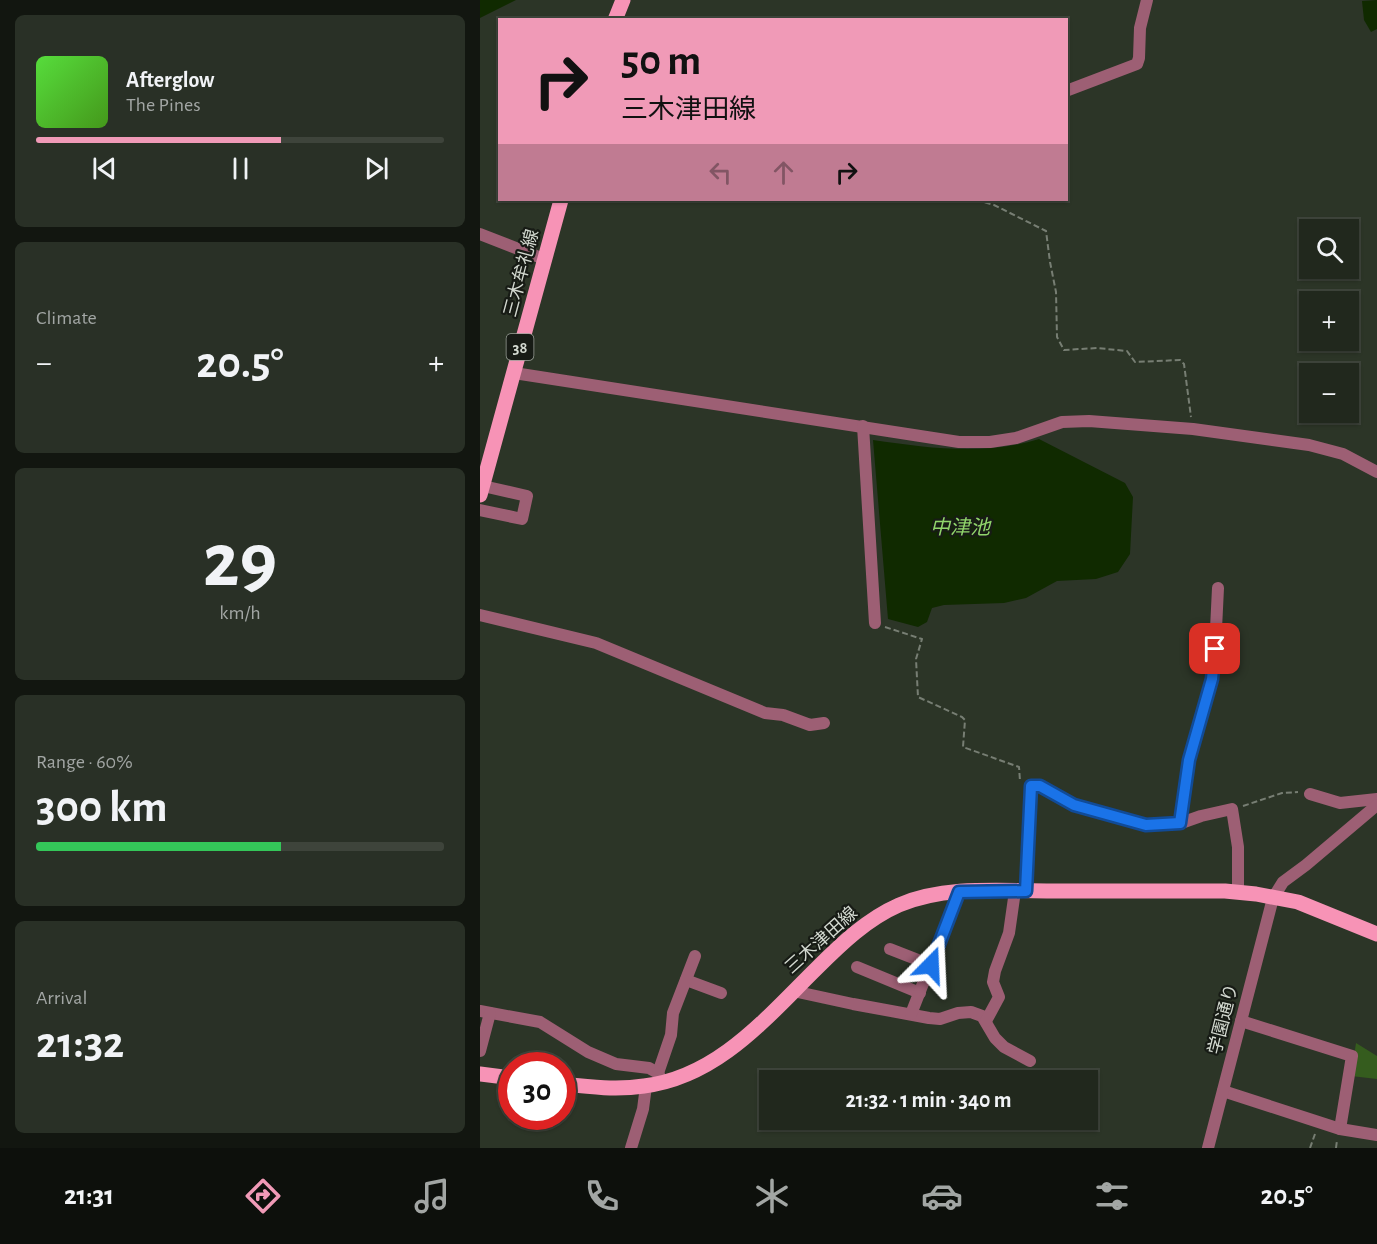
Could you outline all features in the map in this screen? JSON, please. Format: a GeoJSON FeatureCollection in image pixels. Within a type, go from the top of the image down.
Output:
{"type":"FeatureCollection","features":[{"type":"Feature","properties":{"kind":"main road"},"geometry":{"type":"LineString","coordinates":[[616,18],[623,0]]}},
{"type":"Feature","properties":{"kind":"main road","name":"三木牟礼線"},"geometry":{"type":"LineString","coordinates":[[481,491],[484,465],[514,373],[561,201]]}},
{"type":"Feature","properties":{"kind":"main road","name":"三木津田線"},"geometry":{"type":"LineString","coordinates":[[576,1086],[598,1088],[646,1086],[660,1078],[687,1075],[713,1062],[743,1040],[841,944],[867,923],[898,905],[930,895],[1020,891],[1238,893],[1298,902],[1377,934]]}},
{"type":"Feature","properties":{"kind":"main road"},"geometry":{"type":"LineString","coordinates":[[480,1074],[498,1076]]}},
{"type":"Feature","properties":{"kind":"street"},"geometry":{"type":"LineString","coordinates":[[1068,91],[1137,64],[1140,28],[1147,0]]}},
{"type":"Feature","properties":{"kind":"street"},"geometry":{"type":"LineString","coordinates":[[480,234],[544,259]]}},
{"type":"Feature","properties":{"kind":"street"},"geometry":{"type":"LineString","coordinates":[[514,373],[969,442],[1016,438],[1062,422],[1089,421],[1193,429],[1308,445],[1343,454],[1377,472]]}},
{"type":"Feature","properties":{"kind":"street"},"geometry":{"type":"LineString","coordinates":[[863,426],[875,623]]}},
{"type":"Feature","properties":{"kind":"street"},"geometry":{"type":"LineString","coordinates":[[480,510],[522,519],[527,496],[481,491]]}},
{"type":"Feature","properties":{"kind":"street"},"geometry":{"type":"LineString","coordinates":[[1180,823],[1189,760],[1214,670],[1218,588]]}},
{"type":"Feature","properties":{"kind":"street"},"geometry":{"type":"LineString","coordinates":[[480,615],[596,643],[765,713],[783,715],[810,725],[824,723]]}},
{"type":"Feature","properties":{"kind":"street"},"geometry":{"type":"LineString","coordinates":[[986,1021],[999,997],[993,982],[994,971],[1009,933],[1020,891],[1031,786],[1040,786],[1074,805],[1146,825],[1180,823],[1232,809],[1238,847],[1238,893]]}},
{"type":"Feature","properties":{"kind":"street"},"geometry":{"type":"LineString","coordinates":[[1310,794],[1340,804],[1377,799]]}},
{"type":"Feature","properties":{"kind":"street"},"geometry":{"type":"LineString","coordinates":[[1273,898],[1283,882],[1377,805]]}},
{"type":"Feature","properties":{"kind":"street"},"geometry":{"type":"LineString","coordinates":[[911,1014],[959,892]]}},
{"type":"Feature","properties":{"kind":"street","name":"学園通り"},"geometry":{"type":"LineString","coordinates":[[1208,1148],[1273,898]]}},
{"type":"Feature","properties":{"kind":"street"},"geometry":{"type":"LineString","coordinates":[[890,949],[931,965]]}},
{"type":"Feature","properties":{"kind":"street"},"geometry":{"type":"LineString","coordinates":[[480,1051],[485,1012],[540,1022],[588,1052],[616,1064],[649,1068],[660,1078],[674,1013],[695,956]]}},
{"type":"Feature","properties":{"kind":"street"},"geometry":{"type":"LineString","coordinates":[[857,968],[920,993]]}},
{"type":"Feature","properties":{"kind":"street"},"geometry":{"type":"LineString","coordinates":[[686,980],[721,993]]}},
{"type":"Feature","properties":{"kind":"street"},"geometry":{"type":"LineString","coordinates":[[793,991],[940,1019],[958,1012],[971,1012],[982,1016],[995,1038],[1004,1047],[1030,1061]]}},
{"type":"Feature","properties":{"kind":"street"},"geometry":{"type":"LineString","coordinates":[[1241,1022],[1352,1056],[1340,1129]]}},
{"type":"Feature","properties":{"kind":"street"},"geometry":{"type":"LineString","coordinates":[[631,1148],[643,1109],[646,1086]]}},
{"type":"Feature","properties":{"kind":"street"},"geometry":{"type":"LineString","coordinates":[[1223,1091],[1340,1129],[1377,1135]]}},
{"type":"Feature","properties":{"kind":"path"},"geometry":{"type":"LineString","coordinates":[[980,201],[994,205],[1046,231],[1056,292],[1057,337],[1064,350],[1097,348],[1127,351],[1134,362],[1180,360],[1184,364],[1186,393],[1193,429]]}},
{"type":"Feature","properties":{"kind":"path"},"geometry":{"type":"LineString","coordinates":[[875,623],[922,639],[916,660],[918,698],[962,717],[965,720],[963,747],[1019,767],[1019,781],[1031,786]]}},
{"type":"Feature","properties":{"kind":"path"},"geometry":{"type":"LineString","coordinates":[[1232,809],[1282,793],[1294,791],[1310,794]]}},
{"type":"Feature","properties":{"kind":"path"},"geometry":{"type":"LineString","coordinates":[[1310,1148],[1318,1122]]}},
{"type":"Feature","properties":{"kind":"shaded area"},"geometry":{"type":"Polygon","coordinates":[[[1356,1043],[1377,1056],[1377,1079],[1351,1076],[1356,1043]]]}},
{"type":"Feature","properties":{"kind":"water"},"geometry":{"type":"Polygon","coordinates":[[[480,0],[516,0],[480,18],[480,0]]]}},
{"type":"Feature","properties":{"kind":"water"},"geometry":{"type":"Polygon","coordinates":[[[1377,0],[1377,29],[1371,32],[1364,20],[1362,1],[1377,0]]]}},
{"type":"Feature","properties":{"kind":"water","name":"中津池"},"geometry":{"type":"Polygon","coordinates":[[[1039,439],[1125,483],[1133,497],[1130,554],[1118,572],[1096,579],[1057,581],[1026,598],[1004,603],[944,605],[932,608],[927,622],[918,627],[888,619],[873,440],[936,448],[977,449],[1039,439]]]}},
{"type":"Feature","properties":{"kind":"route"},"geometry":{"type":"LineString","coordinates":[[931,965],[959,892],[1026,891],[1031,786],[1040,786],[1074,805],[1146,825],[1180,823],[1189,760],[1212,679],[1215,649]]}}]}
